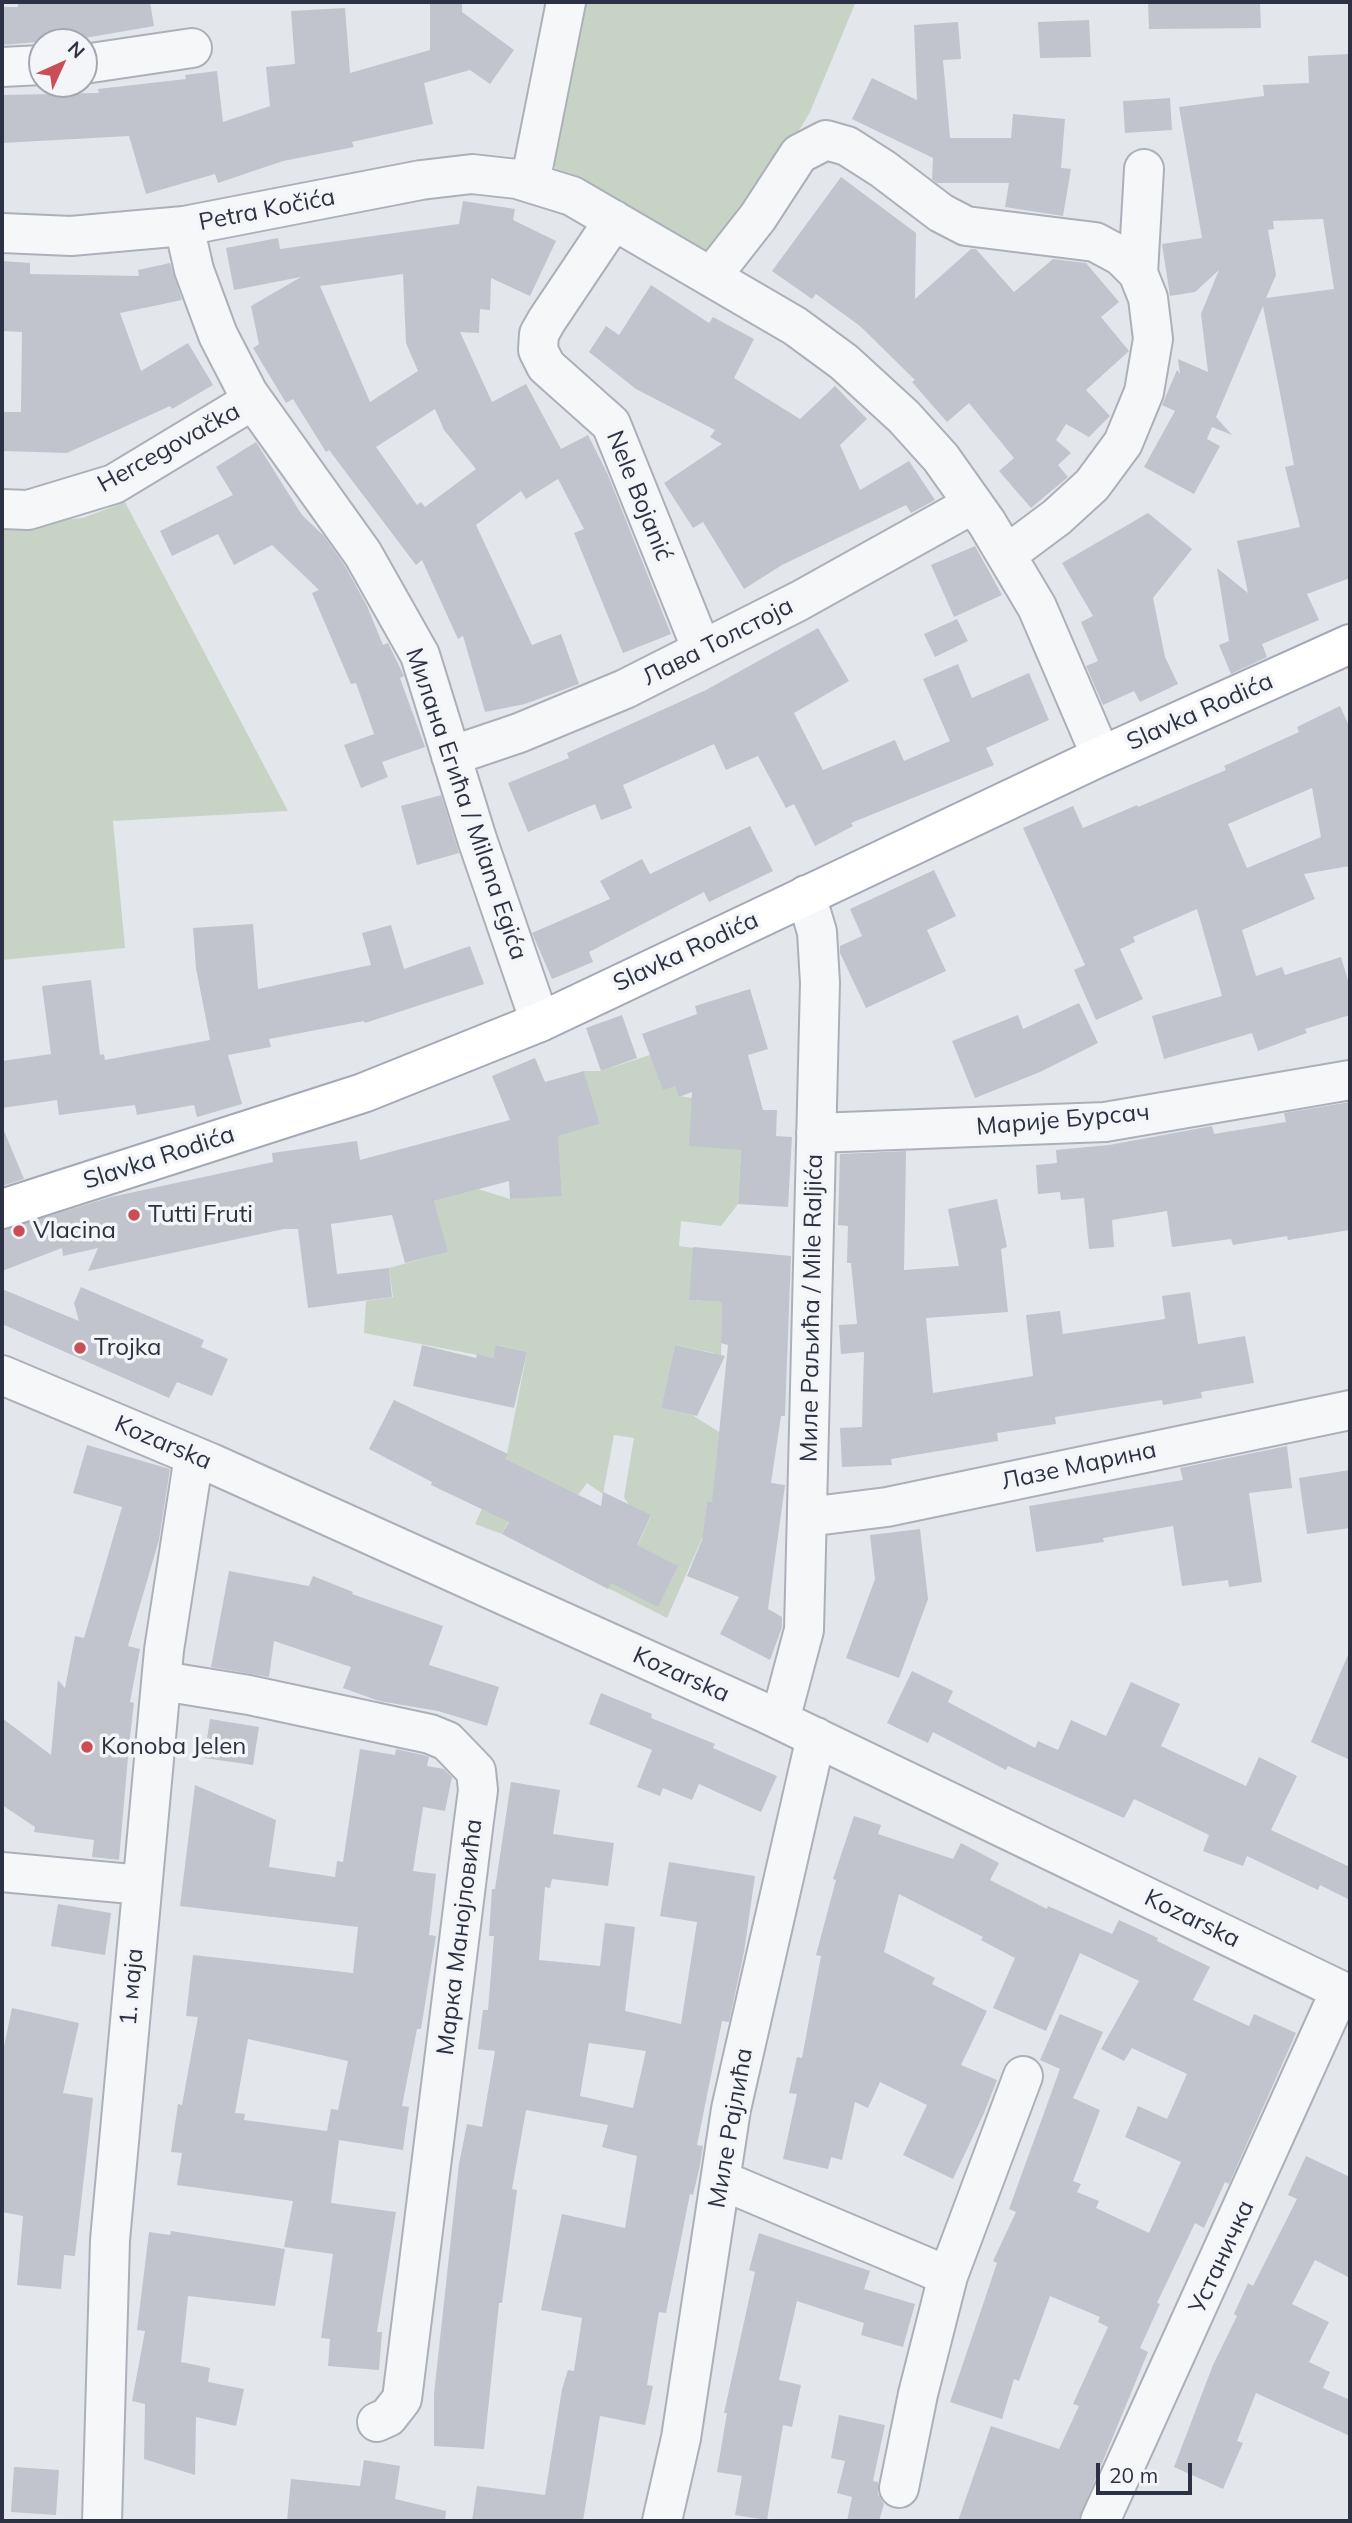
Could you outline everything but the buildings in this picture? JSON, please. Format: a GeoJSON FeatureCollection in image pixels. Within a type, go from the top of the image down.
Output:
{"type":"FeatureCollection","features":[{"type":"Feature","properties":{"kind":"main road","name":"Slavka Rodića"},"geometry":{"type":"LineString","coordinates":[[2,1209],[363,1093],[540,1021],[1101,756],[1350,644]]}},
{"type":"Feature","properties":{"kind":"street"},"geometry":{"type":"LineString","coordinates":[[530,183],[566,2]]}},
{"type":"Feature","properties":{"kind":"street"},"geometry":{"type":"LineString","coordinates":[[98,62],[192,48]]}},
{"type":"Feature","properties":{"kind":"street"},"geometry":{"type":"LineString","coordinates":[[2,67],[28,66]]}},
{"type":"Feature","properties":{"kind":"street"},"geometry":{"type":"LineString","coordinates":[[711,277],[758,217],[799,154],[826,140],[847,146],[883,169],[941,213],[966,226],[1095,242],[1121,256],[1138,273],[1148,298],[1153,339],[1144,392],[1123,443],[1092,485],[1058,517],[1006,555]]}},
{"type":"Feature","properties":{"kind":"street"},"geometry":{"type":"LineString","coordinates":[[1138,273],[1144,169]]}},
{"type":"Feature","properties":{"kind":"street","name":"Petra Kočića"},"geometry":{"type":"LineString","coordinates":[[2,233],[71,236],[184,226],[421,180],[472,174],[530,183],[572,196],[795,326],[844,362],[913,427],[941,458],[973,504],[1037,607],[1101,756]]}},
{"type":"Feature","properties":{"kind":"street","name":"Nele Bojanić"},"geometry":{"type":"LineString","coordinates":[[614,220],[547,320],[539,334],[538,350],[546,366],[611,424],[702,650]]}},
{"type":"Feature","properties":{"kind":"street","name":"Милана Егића / Milana Egića"},"geometry":{"type":"LineString","coordinates":[[184,226],[194,270],[218,335],[253,400],[363,554],[420,655],[540,1021]]}},
{"type":"Feature","properties":{"kind":"street","name":"Hercegovačka"},"geometry":{"type":"LineString","coordinates":[[2,509],[28,510],[114,484],[253,400]]}},
{"type":"Feature","properties":{"kind":"street","name":"Лава Толстоја"},"geometry":{"type":"LineString","coordinates":[[451,755],[519,733],[625,689],[799,601],[973,504]]}},
{"type":"Feature","properties":{"kind":"street","name":"Миле Раљића / Mile Raljića"},"geometry":{"type":"LineString","coordinates":[[780,1720],[804,1630],[820,983],[817,932],[806,895]]}},
{"type":"Feature","properties":{"kind":"street","name":"Марије Бурсач"},"geometry":{"type":"LineString","coordinates":[[816,1133],[1105,1122],[1350,1080]]}},
{"type":"Feature","properties":{"kind":"street","name":"Kozarska"},"geometry":{"type":"LineString","coordinates":[[2,1375],[194,1456],[780,1720],[1345,1993]]}},
{"type":"Feature","properties":{"kind":"street","name":"Лазе Марина"},"geometry":{"type":"LineString","coordinates":[[807,1517],[887,1507],[1350,1410]]}},
{"type":"Feature","properties":{"kind":"street","name":"1. маја"},"geometry":{"type":"LineString","coordinates":[[102,2521],[110,2240],[162,1681],[194,1456]]}},
{"type":"Feature","properties":{"kind":"street","name":"Марка Манојловића"},"geometry":{"type":"LineString","coordinates":[[162,1681],[249,1695],[430,1734],[447,1741],[475,1771],[478,1790],[402,2399],[388,2417],[377,2422]]}},
{"type":"Feature","properties":{"kind":"street","name":"Миле Рајлића"},"geometry":{"type":"LineString","coordinates":[[662,2521],[681,2438],[731,2109],[816,1738]]}},
{"type":"Feature","properties":{"kind":"street"},"geometry":{"type":"LineString","coordinates":[[2,1872],[142,1885]]}},
{"type":"Feature","properties":{"kind":"street","name":"Устаничка"},"geometry":{"type":"LineString","coordinates":[[1100,2521],[1345,1993]]}},
{"type":"Feature","properties":{"kind":"street"},"geometry":{"type":"LineString","coordinates":[[899,2488],[918,2394],[948,2276],[1023,2076]]}},
{"type":"Feature","properties":{"kind":"street"},"geometry":{"type":"LineString","coordinates":[[721,2180],[948,2276]]}},
{"type":"Feature","properties":{"kind":"green space"},"geometry":{"type":"Polygon","coordinates":[[[580,2],[855,4],[810,112],[762,192],[706,259],[562,180],[540,139],[580,2]]]}},
{"type":"Feature","properties":{"kind":"green space"},"geometry":{"type":"Polygon","coordinates":[[[125,502],[288,811],[113,821],[125,948],[2,960],[2,524],[83,518],[125,502]]]}},
{"type":"Feature","properties":{"kind":"green space"},"geometry":{"type":"Polygon","coordinates":[[[650,1055],[675,1086],[679,1096],[692,1098],[741,1149],[738,1204],[721,1226],[681,1221],[679,1246],[718,1251],[690,1300],[722,1302],[721,1361],[714,1353],[675,1345],[661,1408],[692,1415],[721,1433],[726,1504],[707,1502],[703,1536],[667,1618],[608,1588],[628,1547],[638,1544],[651,1516],[629,1505],[624,1497],[634,1438],[614,1435],[603,1494],[587,1483],[578,1495],[533,1473],[502,1534],[475,1524],[507,1454],[527,1352],[497,1345],[493,1358],[364,1333],[366,1301],[393,1297],[389,1268],[447,1252],[434,1201],[478,1189],[510,1199],[562,1195],[557,1128],[571,1132],[600,1124],[584,1071],[601,1071],[650,1055]]]}},
{"type":"Feature","properties":{"kind":"place","name":"Tutti Fruti"},"geometry":{"type":"Point","coordinates":[134,1215]}},
{"type":"Feature","properties":{"kind":"place","name":"Vlacina"},"geometry":{"type":"Point","coordinates":[19,1231]}},
{"type":"Feature","properties":{"kind":"place","name":"Trojka"},"geometry":{"type":"Point","coordinates":[80,1348]}},
{"type":"Feature","properties":{"kind":"place","name":"Konoba Jelen"},"geometry":{"type":"Point","coordinates":[87,1747]}}]}
